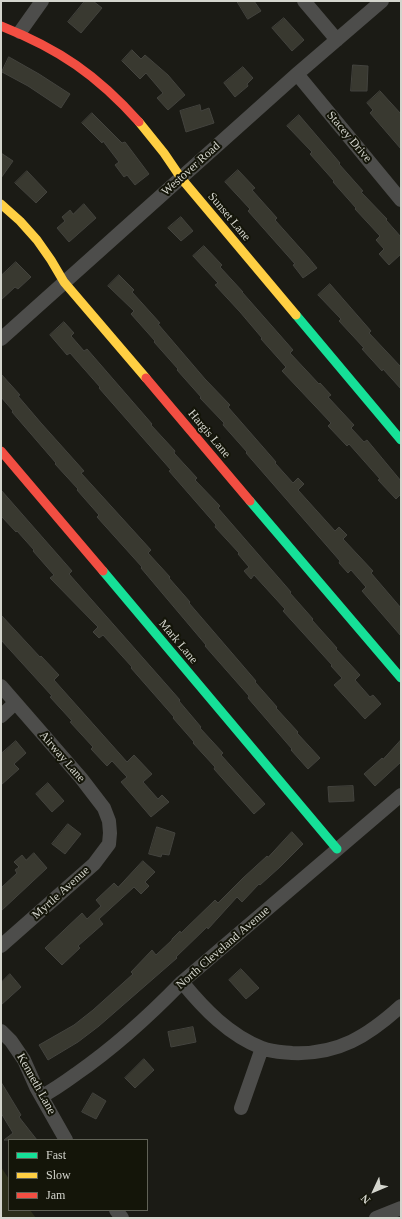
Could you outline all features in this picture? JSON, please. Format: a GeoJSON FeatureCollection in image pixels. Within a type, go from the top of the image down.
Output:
{"type":"FeatureCollection","features":[{"type":"Feature","properties":{"kind":"street"},"geometry":{"type":"LineString","coordinates":[[20,32],[42,1]]}},
{"type":"Feature","properties":{"kind":"street"},"geometry":{"type":"LineString","coordinates":[[304,1],[337,40]]}},
{"type":"Feature","properties":{"kind":"street","name":"Westover Road"},"geometry":{"type":"LineString","coordinates":[[1,339],[297,74],[382,1]]}},
{"type":"Feature","properties":{"kind":"street","name":"Sunset Lane"},"geometry":{"type":"LineString","coordinates":[[1,26],[20,32],[56,51],[82,68],[106,87],[128,108],[164,152],[181,178],[401,440]]}},
{"type":"Feature","properties":{"kind":"street","name":"Stacey Drive"},"geometry":{"type":"LineString","coordinates":[[297,74],[401,200]]}},
{"type":"Feature","properties":{"kind":"street","name":"Hargis Lane"},"geometry":{"type":"LineString","coordinates":[[1,204],[26,227],[41,244],[64,282],[401,678]]}},
{"type":"Feature","properties":{"kind":"street","name":"Mark Lane"},"geometry":{"type":"LineString","coordinates":[[1,451],[337,849]]}},
{"type":"Feature","properties":{"kind":"street","name":"Airway Lane"},"geometry":{"type":"LineString","coordinates":[[1,686],[104,808],[109,821],[110,833]]}},
{"type":"Feature","properties":{"kind":"street"},"geometry":{"type":"LineString","coordinates":[[1,716],[15,703]]}},
{"type":"Feature","properties":{"kind":"street","name":"North Cleveland Avenue"},"geometry":{"type":"LineString","coordinates":[[42,1096],[97,1059],[130,1033],[182,982],[401,795]]}},
{"type":"Feature","properties":{"kind":"street","name":"Myrtle Avenue"},"geometry":{"type":"LineString","coordinates":[[1,946],[94,864],[109,844],[110,833]]}},
{"type":"Feature","properties":{"kind":"street"},"geometry":{"type":"LineString","coordinates":[[182,982],[215,1018],[231,1030],[262,1048],[283,1052],[302,1053],[322,1051],[340,1046],[359,1038],[377,1027],[401,1006]]}},
{"type":"Feature","properties":{"kind":"street","name":"Kenneth Lane"},"geometry":{"type":"LineString","coordinates":[[1,1031],[24,1060],[65,1139]]}},
{"type":"Feature","properties":{"kind":"street"},"geometry":{"type":"LineString","coordinates":[[241,1108],[262,1048]]}},
{"type":"Feature","properties":{"kind":"street"},"geometry":{"type":"LineString","coordinates":[[376,1218],[401,1208]]}},
{"type":"Feature","properties":{"kind":"green space"},"geometry":{"type":"Polygon","coordinates":[[[1,1167],[8,1178],[8,1211],[31,1211],[36,1218],[1,1218],[1,1167]]]}},
{"type":"Feature","properties":{"kind":"building"},"geometry":{"type":"Polygon","coordinates":[[[85,1],[93,1],[102,8],[81,33],[68,22],[85,1]]]}},
{"type":"Feature","properties":{"kind":"building"},"geometry":{"type":"Polygon","coordinates":[[[237,1],[254,1],[261,11],[248,19],[237,1]]]}},
{"type":"Feature","properties":{"kind":"building"},"geometry":{"type":"Polygon","coordinates":[[[284,18],[304,40],[292,51],[272,28],[284,18]]]}},
{"type":"Feature","properties":{"kind":"building"},"geometry":{"type":"Polygon","coordinates":[[[132,50],[141,59],[145,55],[168,75],[185,95],[168,110],[157,98],[163,93],[146,73],[140,79],[122,61],[132,50]]]}},
{"type":"Feature","properties":{"kind":"building"},"geometry":{"type":"Polygon","coordinates":[[[9,57],[70,94],[61,108],[28,86],[2,72],[9,57]]]}},
{"type":"Feature","properties":{"kind":"building"},"geometry":{"type":"Polygon","coordinates":[[[353,65],[368,66],[367,91],[351,91],[353,65]]]}},
{"type":"Feature","properties":{"kind":"building"},"geometry":{"type":"Polygon","coordinates":[[[243,67],[253,78],[247,84],[248,86],[235,97],[224,83],[243,67]]]}},
{"type":"Feature","properties":{"kind":"building"},"geometry":{"type":"Polygon","coordinates":[[[380,91],[401,114],[401,149],[370,113],[373,110],[367,103],[380,91]]]}},
{"type":"Feature","properties":{"kind":"building"},"geometry":{"type":"Polygon","coordinates":[[[200,105],[201,111],[209,108],[214,123],[186,132],[180,111],[200,105]]]}},
{"type":"Feature","properties":{"kind":"building"},"geometry":{"type":"Polygon","coordinates":[[[92,113],[122,143],[125,142],[149,174],[135,185],[127,175],[124,177],[115,165],[119,162],[103,141],[102,143],[82,123],[92,113]]]}},
{"type":"Feature","properties":{"kind":"building"},"geometry":{"type":"Polygon","coordinates":[[[299,115],[363,191],[361,192],[387,219],[386,220],[401,237],[401,254],[389,265],[379,254],[384,249],[376,240],[380,236],[355,209],[356,208],[333,182],[334,181],[310,154],[312,152],[287,126],[299,115]]]}},
{"type":"Feature","properties":{"kind":"building"},"geometry":{"type":"Polygon","coordinates":[[[1,153],[13,161],[1,178],[1,153]]]}},
{"type":"Feature","properties":{"kind":"building"},"geometry":{"type":"Polygon","coordinates":[[[238,170],[255,188],[252,190],[277,218],[275,220],[317,268],[303,278],[293,265],[295,264],[248,211],[250,209],[225,182],[238,170]]]}},
{"type":"Feature","properties":{"kind":"building"},"geometry":{"type":"Polygon","coordinates":[[[27,171],[47,192],[36,203],[15,183],[27,171]]]}},
{"type":"Feature","properties":{"kind":"building"},"geometry":{"type":"Polygon","coordinates":[[[84,204],[96,218],[69,242],[57,228],[65,221],[62,217],[70,210],[73,214],[84,204]]]}},
{"type":"Feature","properties":{"kind":"building"},"geometry":{"type":"Polygon","coordinates":[[[181,217],[193,231],[181,241],[168,228],[181,217]]]}},
{"type":"Feature","properties":{"kind":"building"},"geometry":{"type":"Polygon","coordinates":[[[204,246],[222,265],[220,267],[293,350],[290,353],[331,395],[328,397],[354,425],[351,428],[364,442],[367,440],[401,481],[401,494],[396,499],[378,480],[380,479],[349,444],[347,446],[328,426],[331,423],[282,371],[286,367],[261,339],[262,338],[240,312],[215,285],[218,283],[193,256],[204,246]]]}},
{"type":"Feature","properties":{"kind":"building"},"geometry":{"type":"Polygon","coordinates":[[[16,262],[31,277],[18,289],[15,287],[1,300],[1,276],[16,262]]]}},
{"type":"Feature","properties":{"kind":"building"},"geometry":{"type":"Polygon","coordinates":[[[119,275],[134,290],[132,292],[160,323],[158,324],[205,379],[230,405],[228,407],[276,462],[275,463],[293,483],[298,478],[304,484],[298,490],[335,531],[339,527],[347,535],[343,539],[373,571],[371,573],[401,608],[401,636],[362,591],[366,587],[351,570],[348,573],[339,563],[340,561],[246,453],[247,452],[223,425],[224,423],[200,398],[201,397],[177,370],[178,369],[154,342],[155,341],[131,314],[134,311],[108,286],[119,275]]]}},
{"type":"Feature","properties":{"kind":"building"},"geometry":{"type":"Polygon","coordinates":[[[330,284],[371,331],[369,333],[401,367],[401,389],[362,349],[364,348],[339,321],[341,319],[318,295],[330,284]]]}},
{"type":"Feature","properties":{"kind":"building"},"geometry":{"type":"Polygon","coordinates":[[[64,322],[74,333],[71,336],[84,351],[87,349],[152,424],[151,425],[175,451],[174,453],[197,478],[195,480],[220,506],[218,508],[291,592],[290,593],[313,619],[312,620],[337,648],[336,649],[360,675],[355,680],[370,697],[373,695],[381,704],[365,719],[334,685],[342,678],[331,666],[332,665],[283,611],[285,609],[254,575],[251,579],[244,571],[249,567],[238,554],[239,553],[215,527],[216,525],[169,471],[171,470],[70,353],[67,355],[50,335],[64,322]]]}},
{"type":"Feature","properties":{"kind":"building"},"geometry":{"type":"Polygon","coordinates":[[[1,374],[20,395],[18,396],[41,423],[84,471],[81,473],[151,550],[148,553],[170,577],[169,578],[190,602],[189,603],[256,681],[255,682],[277,707],[276,708],[320,758],[308,769],[248,698],[249,696],[205,646],[206,645],[141,568],[142,567],[97,517],[99,515],[77,490],[78,489],[12,412],[13,411],[1,397],[1,374]]]}},
{"type":"Feature","properties":{"kind":"building"},"geometry":{"type":"Polygon","coordinates":[[[1,490],[72,571],[69,574],[180,700],[179,701],[201,727],[200,728],[223,753],[221,755],[265,804],[254,814],[214,769],[215,767],[193,743],[194,742],[173,718],[174,717],[131,668],[132,667],[103,635],[99,638],[93,632],[98,627],[50,578],[54,575],[17,531],[16,532],[1,516],[1,490]]]}},
{"type":"Feature","properties":{"kind":"building"},"geometry":{"type":"Polygon","coordinates":[[[1,615],[59,675],[54,680],[127,762],[134,755],[152,774],[143,782],[158,799],[162,795],[169,802],[151,817],[121,782],[127,777],[112,761],[107,766],[91,749],[93,747],[70,722],[72,721],[50,697],[52,696],[1,640],[1,615]]]}},
{"type":"Feature","properties":{"kind":"building"},"geometry":{"type":"Polygon","coordinates":[[[401,740],[401,762],[375,786],[364,774],[382,758],[383,759],[401,740]]]}},
{"type":"Feature","properties":{"kind":"building"},"geometry":{"type":"Polygon","coordinates":[[[16,741],[26,753],[14,764],[19,769],[1,785],[1,754],[16,741]]]}},
{"type":"Feature","properties":{"kind":"building"},"geometry":{"type":"Polygon","coordinates":[[[48,783],[64,801],[52,812],[36,794],[48,783]]]}},
{"type":"Feature","properties":{"kind":"building"},"geometry":{"type":"Polygon","coordinates":[[[353,786],[354,801],[329,802],[328,787],[353,786]]]}},
{"type":"Feature","properties":{"kind":"building"},"geometry":{"type":"Polygon","coordinates":[[[68,824],[81,834],[65,854],[52,844],[68,824]]]}},
{"type":"Feature","properties":{"kind":"building"},"geometry":{"type":"Polygon","coordinates":[[[157,827],[175,833],[169,855],[162,854],[161,857],[149,854],[157,827]]]}},
{"type":"Feature","properties":{"kind":"building"},"geometry":{"type":"Polygon","coordinates":[[[292,832],[303,844],[280,867],[260,885],[259,884],[242,902],[237,897],[208,929],[207,927],[176,957],[177,958],[99,1026],[78,1042],[48,1060],[39,1045],[74,1025],[93,1010],[133,974],[131,972],[152,950],[156,955],[215,900],[218,903],[243,878],[267,856],[268,857],[292,832]]]}},
{"type":"Feature","properties":{"kind":"building"},"geometry":{"type":"Polygon","coordinates":[[[34,853],[47,868],[1,911],[1,888],[17,873],[15,870],[19,867],[14,862],[22,855],[26,860],[34,853]]]}},
{"type":"Feature","properties":{"kind":"building"},"geometry":{"type":"Polygon","coordinates":[[[143,861],[155,872],[145,882],[149,886],[141,894],[134,887],[99,919],[103,924],[78,946],[80,948],[62,965],[45,948],[82,913],[87,919],[101,906],[96,900],[114,883],[118,887],[143,861]]]}},
{"type":"Feature","properties":{"kind":"building"},"geometry":{"type":"Polygon","coordinates":[[[241,969],[259,988],[246,999],[229,980],[241,969]]]}},
{"type":"Feature","properties":{"kind":"building"},"geometry":{"type":"Polygon","coordinates":[[[10,974],[21,987],[1,1005],[1,983],[10,974]]]}},
{"type":"Feature","properties":{"kind":"building"},"geometry":{"type":"Polygon","coordinates":[[[193,1027],[196,1042],[171,1047],[168,1032],[193,1027]]]}},
{"type":"Feature","properties":{"kind":"building"},"geometry":{"type":"Polygon","coordinates":[[[144,1059],[154,1070],[135,1088],[125,1078],[144,1059]]]}},
{"type":"Feature","properties":{"kind":"building"},"geometry":{"type":"Polygon","coordinates":[[[1,1082],[21,1115],[19,1117],[36,1139],[4,1140],[13,1133],[1,1113],[1,1082]]]}},
{"type":"Feature","properties":{"kind":"building"},"geometry":{"type":"Polygon","coordinates":[[[93,1093],[106,1101],[96,1119],[82,1112],[93,1093]]]}},
{"type":"Feature","properties":{"kind":"traffic: fast"},"geometry":{"type":"LineString","coordinates":[[296,315],[401,440]]}},
{"type":"Feature","properties":{"kind":"traffic: fast"},"geometry":{"type":"LineString","coordinates":[[250,501],[401,678]]}},
{"type":"Feature","properties":{"kind":"traffic: fast"},"geometry":{"type":"LineString","coordinates":[[103,571],[337,849]]}},
{"type":"Feature","properties":{"kind":"traffic: slow"},"geometry":{"type":"LineString","coordinates":[[139,122],[164,153],[181,178],[296,315]]}},
{"type":"Feature","properties":{"kind":"traffic: slow"},"geometry":{"type":"LineString","coordinates":[[1,204],[20,221],[37,240],[64,282],[146,378]]}},
{"type":"Feature","properties":{"kind":"traffic: jam"},"geometry":{"type":"LineString","coordinates":[[1,26],[41,44],[76,65],[108,90],[139,122]]}},
{"type":"Feature","properties":{"kind":"traffic: jam"},"geometry":{"type":"LineString","coordinates":[[146,378],[250,501]]}},
{"type":"Feature","properties":{"kind":"traffic: jam"},"geometry":{"type":"LineString","coordinates":[[1,451],[103,571]]}}]}
